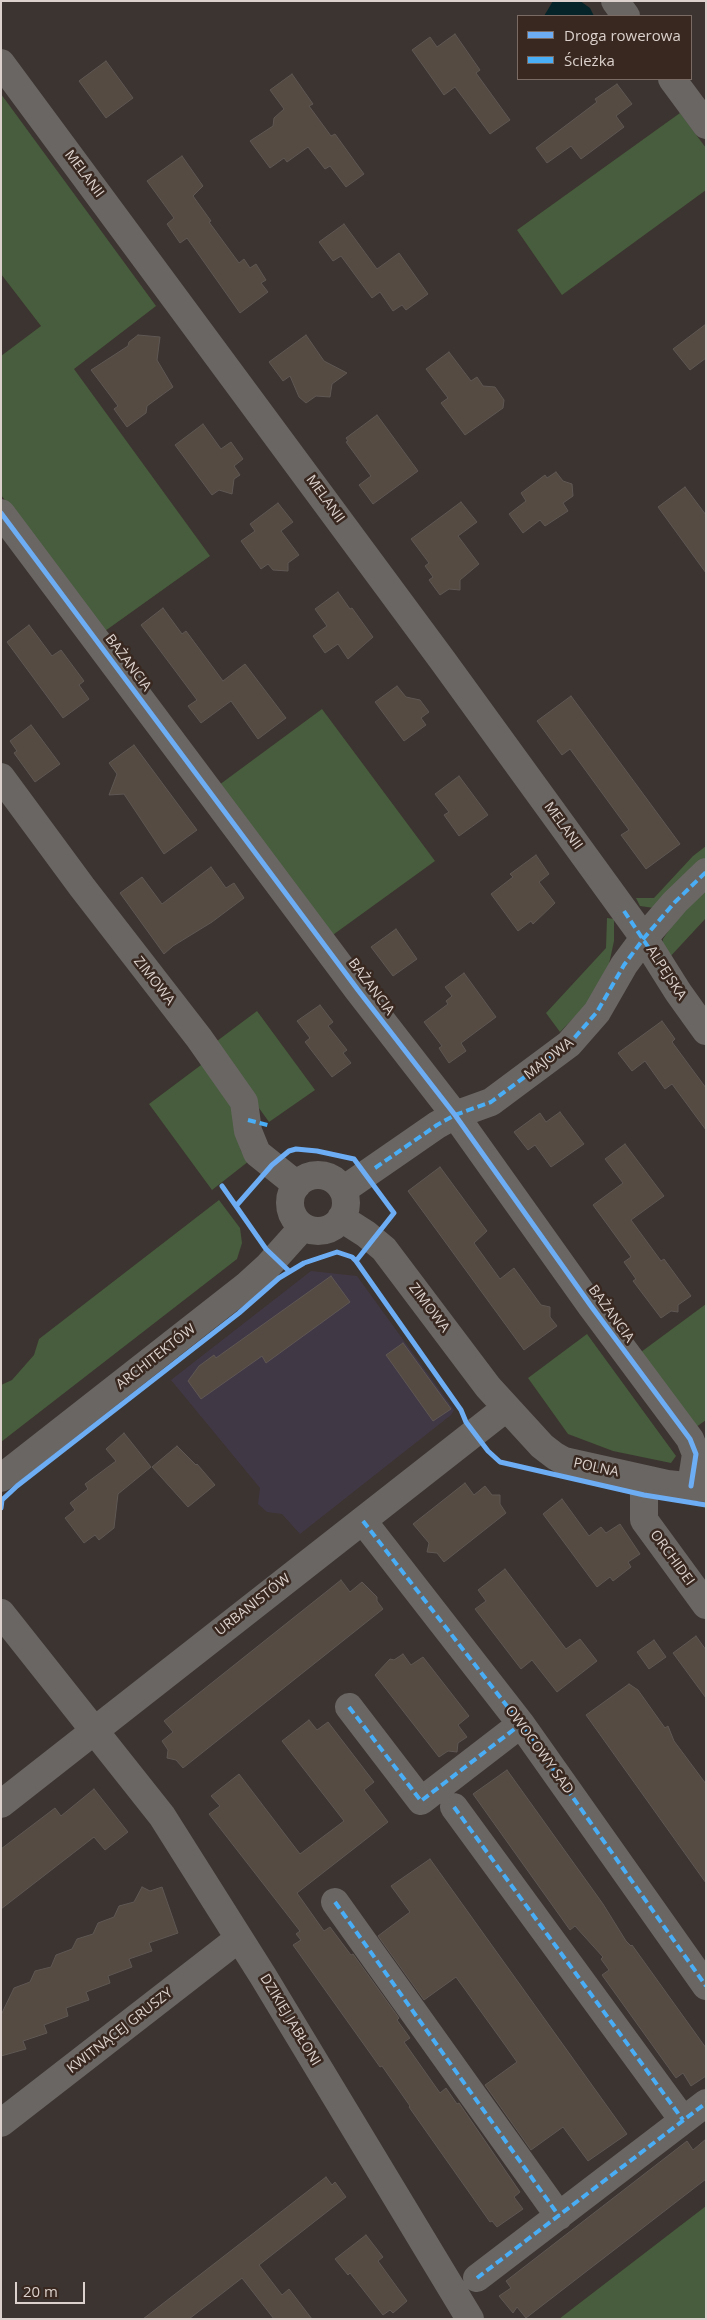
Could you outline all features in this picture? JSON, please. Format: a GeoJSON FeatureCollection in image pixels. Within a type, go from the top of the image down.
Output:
{"type":"FeatureCollection","features":[{"type":"Feature","properties":{"kind":"street"},"geometry":{"type":"LineString","coordinates":[[615,1],[625,15]]}},
{"type":"Feature","properties":{"kind":"street","name":"MELANII"},"geometry":{"type":"LineString","coordinates":[[1,63],[365,554],[644,938]]}},
{"type":"Feature","properties":{"kind":"street"},"geometry":{"type":"LineString","coordinates":[[673,80],[706,125]]}},
{"type":"Feature","properties":{"kind":"street","name":"BAŻANCIA"},"geometry":{"type":"LineString","coordinates":[[1,512],[358,990],[455,1115],[585,1298],[690,1439],[696,1454],[698,1487]]}},
{"type":"Feature","properties":{"kind":"street","name":"ZIMOWA"},"geometry":{"type":"LineString","coordinates":[[1,777],[82,887],[199,1038],[244,1102],[248,1131],[256,1152],[297,1185]]}},
{"type":"Feature","properties":{"kind":"street","name":"MAJOWA"},"geometry":{"type":"LineString","coordinates":[[343,1190],[437,1125],[455,1115],[491,1102],[569,1044],[598,1012],[624,965],[644,938],[675,902],[706,872]]}},
{"type":"Feature","properties":{"kind":"street","name":"ALPEJSKA"},"geometry":{"type":"LineString","coordinates":[[644,938],[678,992],[706,1031]]}},
{"type":"Feature","properties":{"kind":"street"},"geometry":{"type":"LineString","coordinates":[[309,1176],[324,1176],[338,1183],[343,1190],[346,1207],[341,1218],[330,1228],[321,1231],[303,1227],[291,1212],[290,1202],[297,1185],[309,1176]]}},
{"type":"Feature","properties":{"kind":"street","name":"ZIMOWA"},"geometry":{"type":"LineString","coordinates":[[341,1218],[366,1234],[384,1249],[506,1408]]}},
{"type":"Feature","properties":{"kind":"street","name":"ARCHITEKTÓW"},"geometry":{"type":"LineString","coordinates":[[1,1478],[246,1286],[268,1266],[303,1227]]}},
{"type":"Feature","properties":{"kind":"street","name":"POLNA"},"geometry":{"type":"LineString","coordinates":[[506,1408],[542,1446],[559,1459],[667,1484],[698,1487]]}},
{"type":"Feature","properties":{"kind":"street","name":"URBANISTÓW"},"geometry":{"type":"LineString","coordinates":[[1,1804],[506,1408]]}},
{"type":"Feature","properties":{"kind":"street","name":"ORCHIDEI"},"geometry":{"type":"LineString","coordinates":[[648,1480],[643,1502],[644,1520],[706,1605]]}},
{"type":"Feature","properties":{"kind":"street","name":"OWOCOWY SAD"},"geometry":{"type":"LineString","coordinates":[[363,1521],[521,1724],[706,1986]]}},
{"type":"Feature","properties":{"kind":"street","name":"DZIKIEJ JABŁONI"},"geometry":{"type":"LineString","coordinates":[[1,1613],[162,1816],[263,1976],[470,2319]]}},
{"type":"Feature","properties":{"kind":"street"},"geometry":{"type":"LineString","coordinates":[[349,1707],[421,1801],[521,1724]]}},
{"type":"Feature","properties":{"kind":"street"},"geometry":{"type":"LineString","coordinates":[[454,1807],[683,2120]]}},
{"type":"Feature","properties":{"kind":"street"},"geometry":{"type":"LineString","coordinates":[[335,1902],[559,2216]]}},
{"type":"Feature","properties":{"kind":"street","name":"KWITNĄCEJ GRUSZY"},"geometry":{"type":"LineString","coordinates":[[1,2123],[238,1939]]}},
{"type":"Feature","properties":{"kind":"street"},"geometry":{"type":"LineString","coordinates":[[478,2278],[706,2103]]}},
{"type":"Feature","properties":{"kind":"shaded area"},"geometry":{"type":"Polygon","coordinates":[[[311,1271],[357,1276],[454,1410],[451,1415],[300,1534],[282,1514],[267,1512],[258,1504],[260,1488],[171,1380],[311,1271]]]}},
{"type":"Feature","properties":{"kind":"green space"},"geometry":{"type":"Polygon","coordinates":[[[1,94],[156,306],[74,369],[210,556],[105,631],[1,495],[1,356],[41,326],[1,274],[1,94]]]}},
{"type":"Feature","properties":{"kind":"green space"},"geometry":{"type":"Polygon","coordinates":[[[680,113],[706,148],[706,190],[562,295],[517,230],[680,113]]]}},
{"type":"Feature","properties":{"kind":"green space"},"geometry":{"type":"Polygon","coordinates":[[[322,709],[435,861],[330,937],[219,785],[322,709]]]}},
{"type":"Feature","properties":{"kind":"green space"},"geometry":{"type":"Polygon","coordinates":[[[706,846],[706,857],[654,908],[640,906],[636,898],[654,898],[693,856],[706,846]]]}},
{"type":"Feature","properties":{"kind":"green space"},"geometry":{"type":"Polygon","coordinates":[[[706,889],[706,918],[668,959],[662,945],[663,939],[673,924],[706,889]]]}},
{"type":"Feature","properties":{"kind":"green space"},"geometry":{"type":"Polygon","coordinates":[[[607,918],[614,919],[614,941],[609,964],[587,1004],[560,1032],[546,1013],[606,948],[607,918]]]}},
{"type":"Feature","properties":{"kind":"green space"},"geometry":{"type":"Polygon","coordinates":[[[257,1011],[315,1090],[269,1122],[213,1044],[257,1011]]]}},
{"type":"Feature","properties":{"kind":"green space"},"geometry":{"type":"Polygon","coordinates":[[[205,1062],[240,1113],[237,1135],[241,1151],[249,1161],[212,1190],[149,1104],[205,1062]]]}},
{"type":"Feature","properties":{"kind":"green space"},"geometry":{"type":"Polygon","coordinates":[[[219,1200],[240,1228],[242,1243],[237,1259],[1,1442],[1,1385],[12,1380],[34,1355],[39,1339],[219,1200]]]}},
{"type":"Feature","properties":{"kind":"green space"},"geometry":{"type":"Polygon","coordinates":[[[706,1304],[706,1420],[692,1430],[637,1355],[706,1304]]]}},
{"type":"Feature","properties":{"kind":"green space"},"geometry":{"type":"Polygon","coordinates":[[[587,1334],[676,1456],[671,1463],[613,1451],[568,1434],[528,1378],[587,1334]]]}},
{"type":"Feature","properties":{"kind":"green space"},"geometry":{"type":"Polygon","coordinates":[[[706,2206],[706,2319],[559,2319],[706,2206]]]}},
{"type":"Feature","properties":{"kind":"water"},"geometry":{"type":"Polygon","coordinates":[[[553,1],[580,1],[590,8],[594,15],[545,15],[553,1]]]}},
{"type":"Feature","properties":{"kind":"building"},"geometry":{"type":"Polygon","coordinates":[[[455,34],[480,70],[476,73],[510,120],[490,134],[455,87],[444,95],[412,50],[430,37],[437,47],[455,34]]]}},
{"type":"Feature","properties":{"kind":"building"},"geometry":{"type":"Polygon","coordinates":[[[106,61],[133,98],[106,118],[79,81],[106,61]]]}},
{"type":"Feature","properties":{"kind":"building"},"geometry":{"type":"Polygon","coordinates":[[[292,74],[313,104],[309,106],[331,136],[335,134],[364,174],[346,187],[330,166],[325,169],[308,147],[287,162],[284,158],[270,168],[250,141],[273,126],[274,118],[284,109],[270,90],[292,74]]]}},
{"type":"Feature","properties":{"kind":"building"},"geometry":{"type":"Polygon","coordinates":[[[617,84],[632,104],[616,116],[624,127],[581,159],[571,146],[547,163],[536,148],[597,102],[595,99],[617,84]]]}},
{"type":"Feature","properties":{"kind":"building"},"geometry":{"type":"Polygon","coordinates":[[[182,156],[203,186],[193,196],[211,221],[209,222],[239,263],[244,259],[250,268],[256,264],[266,280],[261,283],[268,292],[240,313],[187,238],[180,243],[167,224],[174,218],[147,181],[182,156]]]}},
{"type":"Feature","properties":{"kind":"building"},"geometry":{"type":"Polygon","coordinates":[[[344,224],[377,269],[399,253],[428,294],[406,310],[402,305],[393,311],[380,292],[372,298],[341,256],[333,261],[319,242],[344,224]]]}},
{"type":"Feature","properties":{"kind":"building"},"geometry":{"type":"Polygon","coordinates":[[[706,324],[706,358],[690,370],[673,349],[706,324]]]}},
{"type":"Feature","properties":{"kind":"building"},"geometry":{"type":"Polygon","coordinates":[[[138,335],[160,337],[157,360],[173,387],[147,406],[146,413],[127,427],[114,409],[118,406],[91,370],[128,346],[129,342],[138,335]]]}},
{"type":"Feature","properties":{"kind":"building"},"geometry":{"type":"Polygon","coordinates":[[[306,335],[324,361],[347,373],[332,384],[330,397],[316,396],[306,403],[299,397],[290,376],[283,381],[269,362],[306,335]]]}},
{"type":"Feature","properties":{"kind":"building"},"geometry":{"type":"Polygon","coordinates":[[[449,352],[471,381],[477,377],[483,386],[495,387],[504,400],[503,408],[465,435],[441,403],[448,398],[426,369],[449,352]]]}},
{"type":"Feature","properties":{"kind":"building"},"geometry":{"type":"Polygon","coordinates":[[[377,415],[418,471],[373,504],[359,485],[371,476],[346,442],[348,441],[346,438],[377,415]]]}},
{"type":"Feature","properties":{"kind":"building"},"geometry":{"type":"Polygon","coordinates":[[[203,424],[221,449],[231,442],[243,459],[234,466],[240,475],[234,479],[232,494],[219,490],[212,495],[175,445],[203,424]]]}},
{"type":"Feature","properties":{"kind":"building"},"geometry":{"type":"Polygon","coordinates":[[[556,472],[563,481],[572,484],[573,496],[563,503],[568,511],[545,526],[540,520],[523,533],[509,514],[526,501],[521,493],[545,475],[547,478],[556,472]]]}},
{"type":"Feature","properties":{"kind":"building"},"geometry":{"type":"Polygon","coordinates":[[[685,487],[706,515],[706,573],[658,507],[685,487]]]}},
{"type":"Feature","properties":{"kind":"building"},"geometry":{"type":"Polygon","coordinates":[[[461,502],[477,522],[458,536],[479,564],[460,580],[460,590],[449,589],[440,595],[429,580],[433,577],[425,566],[429,563],[411,539],[461,502]]]}},
{"type":"Feature","properties":{"kind":"building"},"geometry":{"type":"Polygon","coordinates":[[[278,503],[293,522],[281,531],[299,555],[288,563],[288,571],[273,570],[268,564],[261,569],[241,541],[255,531],[250,524],[278,503]]]}},
{"type":"Feature","properties":{"kind":"building"},"geometry":{"type":"Polygon","coordinates":[[[338,592],[373,637],[348,659],[338,644],[325,653],[313,636],[327,626],[315,609],[338,592]]]}},
{"type":"Feature","properties":{"kind":"building"},"geometry":{"type":"Polygon","coordinates":[[[163,608],[182,634],[186,631],[223,681],[245,664],[286,718],[258,739],[231,701],[201,723],[188,706],[197,700],[141,625],[163,608]]]}},
{"type":"Feature","properties":{"kind":"building"},"geometry":{"type":"Polygon","coordinates":[[[29,625],[52,656],[61,650],[84,681],[79,685],[89,699],[63,718],[7,642],[29,625]]]}},
{"type":"Feature","properties":{"kind":"building"},"geometry":{"type":"Polygon","coordinates":[[[397,686],[406,697],[420,700],[429,712],[421,718],[426,725],[404,741],[375,702],[397,686]]]}},
{"type":"Feature","properties":{"kind":"building"},"geometry":{"type":"Polygon","coordinates":[[[571,696],[680,844],[646,869],[621,835],[629,830],[570,749],[562,755],[537,721],[571,696]]]}},
{"type":"Feature","properties":{"kind":"building"},"geometry":{"type":"Polygon","coordinates":[[[31,725],[60,764],[35,782],[14,753],[17,751],[10,741],[31,725]]]}},
{"type":"Feature","properties":{"kind":"building"},"geometry":{"type":"Polygon","coordinates":[[[134,745],[197,830],[164,854],[124,794],[109,795],[117,774],[109,763],[134,745]]]}},
{"type":"Feature","properties":{"kind":"building"},"geometry":{"type":"Polygon","coordinates":[[[459,776],[488,815],[459,836],[444,815],[449,812],[435,794],[459,776]]]}},
{"type":"Feature","properties":{"kind":"building"},"geometry":{"type":"Polygon","coordinates":[[[536,855],[549,874],[539,882],[555,903],[533,924],[531,921],[518,931],[491,894],[513,877],[510,874],[536,855]]]}},
{"type":"Feature","properties":{"kind":"building"},"geometry":{"type":"Polygon","coordinates":[[[211,867],[226,888],[234,883],[244,898],[164,954],[120,893],[142,877],[162,904],[211,867]]]}},
{"type":"Feature","properties":{"kind":"building"},"geometry":{"type":"Polygon","coordinates":[[[396,929],[417,959],[393,976],[371,947],[396,929]]]}},
{"type":"Feature","properties":{"kind":"building"},"geometry":{"type":"Polygon","coordinates":[[[464,973],[496,1017],[461,1043],[466,1051],[449,1063],[439,1048],[442,1046],[424,1022],[448,1004],[446,1001],[452,996],[445,987],[464,973]]]}},
{"type":"Feature","properties":{"kind":"building"},"geometry":{"type":"Polygon","coordinates":[[[320,1005],[333,1022],[328,1026],[347,1050],[343,1053],[351,1063],[332,1077],[305,1042],[310,1038],[297,1021],[320,1005]]]}},
{"type":"Feature","properties":{"kind":"building"},"geometry":{"type":"Polygon","coordinates":[[[662,1021],[675,1039],[672,1042],[706,1088],[706,1130],[672,1084],[665,1089],[645,1061],[632,1071],[618,1053],[662,1021]]]}},
{"type":"Feature","properties":{"kind":"building"},"geometry":{"type":"Polygon","coordinates":[[[560,1112],[584,1144],[551,1167],[535,1145],[528,1150],[514,1132],[540,1113],[546,1122],[560,1112]]]}},
{"type":"Feature","properties":{"kind":"building"},"geometry":{"type":"Polygon","coordinates":[[[625,1144],[664,1196],[631,1220],[661,1261],[664,1259],[691,1296],[678,1305],[678,1312],[671,1311],[661,1318],[633,1281],[636,1279],[624,1262],[631,1257],[593,1205],[623,1183],[605,1159],[625,1144]]]}},
{"type":"Feature","properties":{"kind":"building"},"geometry":{"type":"Polygon","coordinates":[[[440,1167],[487,1231],[474,1243],[500,1279],[514,1268],[541,1305],[550,1307],[550,1317],[557,1326],[524,1350],[408,1191],[440,1167]]]}},
{"type":"Feature","properties":{"kind":"building"},"geometry":{"type":"Polygon","coordinates":[[[331,1276],[350,1302],[266,1363],[262,1356],[201,1399],[188,1381],[199,1366],[214,1355],[216,1358],[331,1276]]]}},
{"type":"Feature","properties":{"kind":"building"},"geometry":{"type":"Polygon","coordinates":[[[403,1343],[451,1409],[433,1421],[386,1355],[403,1343]]]}},
{"type":"Feature","properties":{"kind":"building"},"geometry":{"type":"Polygon","coordinates":[[[124,1433],[151,1467],[118,1494],[114,1528],[99,1540],[95,1535],[84,1543],[65,1518],[75,1510],[70,1503],[88,1489],[85,1484],[116,1461],[106,1449],[124,1433]]]}},
{"type":"Feature","properties":{"kind":"building"},"geometry":{"type":"Polygon","coordinates":[[[177,1446],[197,1464],[215,1485],[188,1507],[152,1467],[177,1446]]]}},
{"type":"Feature","properties":{"kind":"building"},"geometry":{"type":"Polygon","coordinates":[[[465,1483],[474,1495],[485,1486],[492,1495],[500,1495],[500,1504],[506,1513],[444,1562],[437,1553],[427,1552],[429,1543],[413,1524],[465,1483]]]}},
{"type":"Feature","properties":{"kind":"building"},"geometry":{"type":"Polygon","coordinates":[[[562,1499],[589,1536],[601,1527],[606,1533],[620,1524],[640,1554],[628,1562],[631,1567],[613,1581],[610,1577],[597,1587],[543,1514],[562,1499]]]}},
{"type":"Feature","properties":{"kind":"building"},"geometry":{"type":"Polygon","coordinates":[[[505,1569],[566,1649],[580,1639],[597,1661],[557,1692],[532,1660],[521,1669],[475,1609],[486,1601],[478,1590],[505,1569]]]}},
{"type":"Feature","properties":{"kind":"building"},"geometry":{"type":"Polygon","coordinates":[[[341,1580],[350,1592],[362,1582],[377,1597],[377,1601],[383,1609],[183,1768],[176,1760],[167,1758],[168,1750],[162,1741],[173,1732],[164,1721],[341,1580]]]}},
{"type":"Feature","properties":{"kind":"building"},"geometry":{"type":"Polygon","coordinates":[[[696,1636],[706,1650],[706,1698],[673,1653],[696,1636]]]}},
{"type":"Feature","properties":{"kind":"building"},"geometry":{"type":"Polygon","coordinates":[[[654,1640],[666,1657],[649,1669],[637,1652],[654,1640]]]}},
{"type":"Feature","properties":{"kind":"building"},"geometry":{"type":"Polygon","coordinates":[[[403,1654],[411,1665],[423,1657],[469,1716],[458,1725],[467,1737],[458,1743],[457,1752],[448,1751],[439,1757],[375,1675],[390,1659],[394,1660],[403,1654]]]}},
{"type":"Feature","properties":{"kind":"building"},"geometry":{"type":"Polygon","coordinates":[[[629,1684],[638,1690],[665,1728],[668,1726],[674,1741],[706,1784],[706,1883],[586,1715],[629,1684]]]}},
{"type":"Feature","properties":{"kind":"building"},"geometry":{"type":"Polygon","coordinates":[[[309,1720],[317,1730],[328,1722],[374,1782],[364,1790],[388,1822],[297,1893],[324,1931],[330,1927],[351,1955],[353,1954],[399,2018],[397,2020],[410,2038],[404,2042],[440,2093],[446,2088],[457,2104],[459,2103],[520,2192],[514,2197],[523,2209],[497,2227],[492,2221],[490,2222],[382,2066],[380,2067],[293,1945],[301,1940],[296,1934],[300,1931],[209,1814],[220,1806],[211,1796],[239,1774],[300,1854],[344,1821],[282,1741],[309,1720]]]}},
{"type":"Feature","properties":{"kind":"building"},"geometry":{"type":"Polygon","coordinates":[[[507,1770],[603,1904],[626,1941],[632,1945],[706,2048],[706,2076],[691,2086],[683,2073],[676,2078],[602,1975],[609,1970],[601,1959],[603,1957],[575,1926],[570,1930],[473,1794],[507,1770]]]}},
{"type":"Feature","properties":{"kind":"building"},"geometry":{"type":"Polygon","coordinates":[[[94,1789],[128,1832],[105,1850],[94,1837],[1,1909],[1,1849],[55,1808],[61,1816],[94,1789]]]}},
{"type":"Feature","properties":{"kind":"building"},"geometry":{"type":"Polygon","coordinates":[[[430,1859],[627,2134],[588,2161],[563,2127],[531,2150],[485,2085],[517,2062],[505,2045],[456,1977],[424,2000],[378,1936],[410,1912],[391,1886],[430,1859]]]}},
{"type":"Feature","properties":{"kind":"building"},"geometry":{"type":"Polygon","coordinates":[[[142,1887],[150,1891],[162,1887],[178,1933],[149,1943],[152,1951],[129,1959],[132,1967],[108,1976],[110,1983],[86,1992],[89,2000],[66,2008],[68,2016],[44,2025],[47,2033],[23,2041],[26,2049],[1,2056],[1,2015],[14,1988],[30,1982],[35,1971],[51,1967],[56,1955],[72,1949],[77,1939],[93,1934],[98,1923],[114,1917],[119,1906],[134,1902],[142,1887]]]}},
{"type":"Feature","properties":{"kind":"building"},"geometry":{"type":"Polygon","coordinates":[[[706,2139],[706,2179],[526,2318],[517,2307],[513,2313],[499,2296],[511,2288],[506,2281],[687,2141],[693,2150],[706,2139]]]}},
{"type":"Feature","properties":{"kind":"building"},"geometry":{"type":"Polygon","coordinates":[[[326,2177],[332,2185],[335,2182],[346,2197],[259,2265],[282,2295],[289,2289],[312,2319],[274,2319],[242,2278],[189,2319],[143,2319],[326,2177]]]}},
{"type":"Feature","properties":{"kind":"building"},"geometry":{"type":"Polygon","coordinates":[[[366,2235],[383,2257],[378,2261],[407,2301],[393,2313],[390,2310],[383,2315],[350,2273],[348,2275],[335,2259],[366,2235]]]}},
{"type":"Feature","properties":{"kind":"marked path"},"geometry":{"type":"LineString","coordinates":[[375,1168],[437,1125],[455,1115],[491,1102],[569,1044],[597,1012],[624,965],[644,938],[675,902],[706,872]]}},
{"type":"Feature","properties":{"kind":"marked path"},"geometry":{"type":"LineString","coordinates":[[624,911],[661,966]]}},
{"type":"Feature","properties":{"kind":"marked path"},"geometry":{"type":"LineString","coordinates":[[248,1120],[271,1126]]}},
{"type":"Feature","properties":{"kind":"marked path"},"geometry":{"type":"LineString","coordinates":[[363,1521],[521,1724],[706,1986]]}},
{"type":"Feature","properties":{"kind":"marked path"},"geometry":{"type":"LineString","coordinates":[[349,1707],[421,1801],[521,1724]]}},
{"type":"Feature","properties":{"kind":"marked path"},"geometry":{"type":"LineString","coordinates":[[454,1807],[683,2120]]}},
{"type":"Feature","properties":{"kind":"marked path"},"geometry":{"type":"LineString","coordinates":[[335,1902],[559,2216]]}},
{"type":"Feature","properties":{"kind":"marked path"},"geometry":{"type":"LineString","coordinates":[[477,2278],[706,2103]]}},
{"type":"Feature","properties":{"kind":"cycle path"},"geometry":{"type":"LineString","coordinates":[[1,513],[358,990],[455,1115],[591,1306],[690,1439],[696,1454],[691,1486]]}},
{"type":"Feature","properties":{"kind":"cycle path"},"geometry":{"type":"LineString","coordinates":[[236,1206],[272,1165],[289,1151],[296,1149],[317,1151],[354,1159],[394,1213],[356,1261]]}},
{"type":"Feature","properties":{"kind":"cycle path"},"geometry":{"type":"LineString","coordinates":[[222,1186],[266,1249],[289,1271]]}},
{"type":"Feature","properties":{"kind":"cycle path"},"geometry":{"type":"LineString","coordinates":[[1,1508],[2,1500],[17,1486],[239,1313],[279,1278],[304,1263],[337,1252],[352,1257],[356,1261],[461,1410],[466,1422],[488,1451],[500,1462],[644,1495],[706,1505]]}}]}
